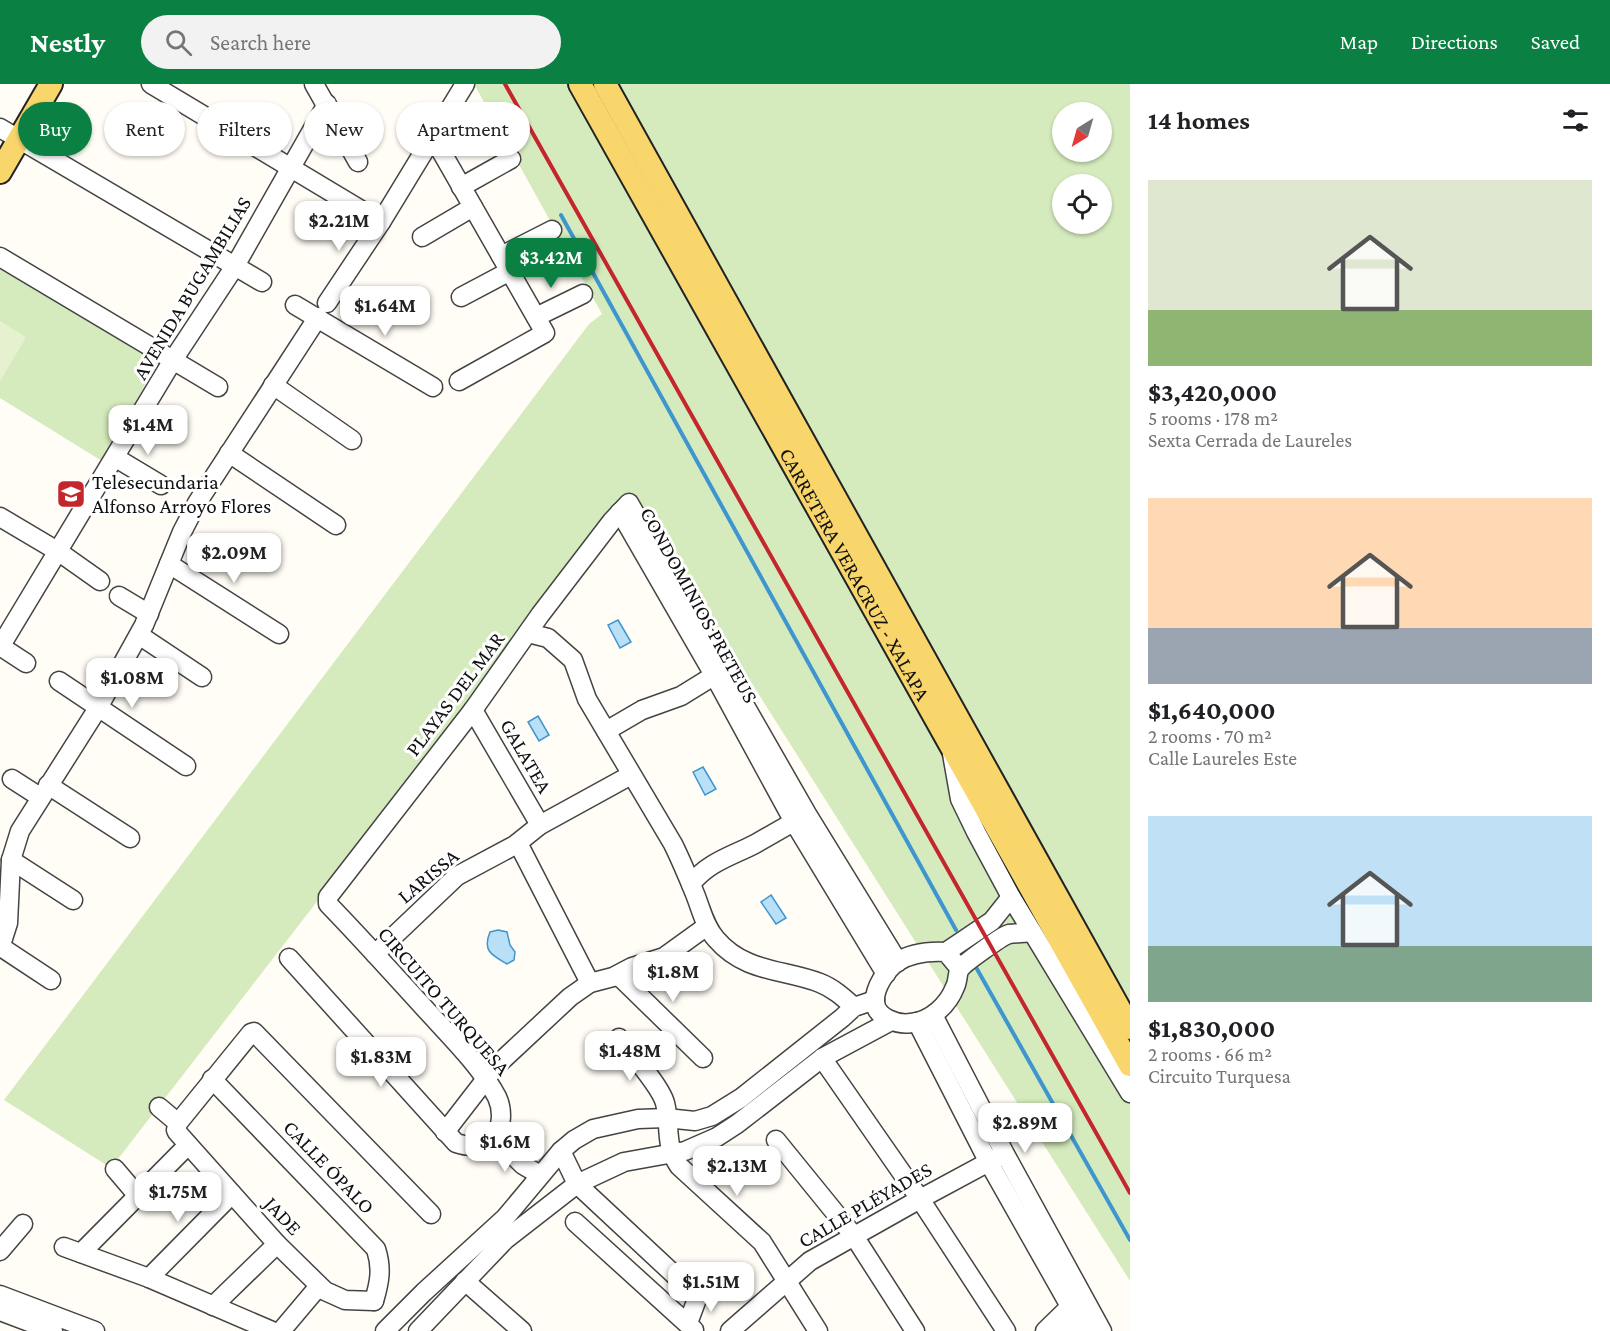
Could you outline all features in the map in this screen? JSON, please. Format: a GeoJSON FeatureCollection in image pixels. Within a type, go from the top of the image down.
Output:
{"type":"FeatureCollection","features":[{"type":"Feature","properties":{"kind":"main road"},"geometry":{"type":"LineString","coordinates":[[41,102],[51,84]]}},
{"type":"Feature","properties":{"kind":"main road","name":"CARRETERA VERACRUZ - XALAPA"},"geometry":{"type":"LineString","coordinates":[[580,84],[1130,1065]]}},
{"type":"Feature","properties":{"kind":"main road","name":"CARRETERA VERACRUZ - XALAPA"},"geometry":{"type":"LineString","coordinates":[[605,84],[1130,1028]]}},
{"type":"Feature","properties":{"kind":"main road"},"geometry":{"type":"LineString","coordinates":[[0,172],[18,143]]}},
{"type":"Feature","properties":{"kind":"street"},"geometry":{"type":"LineString","coordinates":[[151,84],[381,222]]}},
{"type":"Feature","properties":{"kind":"street"},"geometry":{"type":"LineString","coordinates":[[314,84],[326,102]]}},
{"type":"Feature","properties":{"kind":"street"},"geometry":{"type":"LineString","coordinates":[[454,102],[465,84]]}},
{"type":"Feature","properties":{"kind":"street"},"geometry":{"type":"LineString","coordinates":[[0,128],[18,139]]}},
{"type":"Feature","properties":{"kind":"street","name":"AVENIDA BUGAMBILIAS"},"geometry":{"type":"LineString","coordinates":[[0,646],[174,360],[235,266],[304,143]]}},
{"type":"Feature","properties":{"kind":"street"},"geometry":{"type":"LineString","coordinates":[[47,156],[262,282]]}},
{"type":"Feature","properties":{"kind":"street"},"geometry":{"type":"LineString","coordinates":[[355,156],[358,162]]}},
{"type":"Feature","properties":{"kind":"street"},"geometry":{"type":"LineString","coordinates":[[51,980],[0,947],[7,927],[4,911],[11,860],[21,831],[98,708],[139,634],[191,514],[381,222],[421,156]]}},
{"type":"Feature","properties":{"kind":"street"},"geometry":{"type":"LineString","coordinates":[[444,156],[540,325]]}},
{"type":"Feature","properties":{"kind":"street"},"geometry":{"type":"LineString","coordinates":[[458,182],[511,159]]}},
{"type":"Feature","properties":{"kind":"street"},"geometry":{"type":"LineString","coordinates":[[412,170],[425,165],[440,167],[458,182]]}},
{"type":"Feature","properties":{"kind":"street"},"geometry":{"type":"LineString","coordinates":[[422,237],[473,207]]}},
{"type":"Feature","properties":{"kind":"street"},"geometry":{"type":"LineString","coordinates":[[461,297],[552,230]]}},
{"type":"Feature","properties":{"kind":"street"},"geometry":{"type":"LineString","coordinates":[[0,257],[218,387]]}},
{"type":"Feature","properties":{"kind":"street"},"geometry":{"type":"LineString","coordinates":[[459,381],[583,294]]}},
{"type":"Feature","properties":{"kind":"street"},"geometry":{"type":"LineString","coordinates":[[295,305],[322,310],[433,387]]}},
{"type":"Feature","properties":{"kind":"street"},"geometry":{"type":"LineString","coordinates":[[273,385],[352,440]]}},
{"type":"Feature","properties":{"kind":"street"},"geometry":{"type":"LineString","coordinates":[[229,453],[336,525]]}},
{"type":"Feature","properties":{"kind":"street"},"geometry":{"type":"LineString","coordinates":[[116,458],[161,485]]}},
{"type":"Feature","properties":{"kind":"street","name":"PLAYAS DEL MAR"},"geometry":{"type":"LineString","coordinates":[[328,903],[329,894],[473,710],[547,605],[620,512]]}},
{"type":"Feature","properties":{"kind":"street","name":"CONDOMINIOS PRETEUS"},"geometry":{"type":"LineString","coordinates":[[620,512],[719,672],[800,818],[892,968]]}},
{"type":"Feature","properties":{"kind":"street"},"geometry":{"type":"LineString","coordinates":[[0,517],[59,552],[100,581]]}},
{"type":"Feature","properties":{"kind":"street"},"geometry":{"type":"LineString","coordinates":[[169,564],[279,634]]}},
{"type":"Feature","properties":{"kind":"street"},"geometry":{"type":"LineString","coordinates":[[119,596],[148,614]]}},
{"type":"Feature","properties":{"kind":"street"},"geometry":{"type":"LineString","coordinates":[[528,633],[548,638],[573,660],[587,699],[673,844],[707,926],[716,939],[739,957],[759,967],[832,989],[854,1007]]}},
{"type":"Feature","properties":{"kind":"street"},"geometry":{"type":"LineString","coordinates":[[139,634],[202,677]]}},
{"type":"Feature","properties":{"kind":"street"},"geometry":{"type":"LineString","coordinates":[[0,646],[26,663]]}},
{"type":"Feature","properties":{"kind":"street"},"geometry":{"type":"LineString","coordinates":[[606,731],[642,710],[681,696],[719,672]]}},
{"type":"Feature","properties":{"kind":"street"},"geometry":{"type":"LineString","coordinates":[[59,681],[186,765]]}},
{"type":"Feature","properties":{"kind":"street","name":"GALATEA"},"geometry":{"type":"LineString","coordinates":[[473,710],[540,825]]}},
{"type":"Feature","properties":{"kind":"street"},"geometry":{"type":"LineString","coordinates":[[950,743],[960,799],[1011,897],[1130,1093]]}},
{"type":"Feature","properties":{"kind":"street","name":"LARISSA"},"geometry":{"type":"LineString","coordinates":[[375,954],[458,876],[518,843],[540,825],[631,775]]}},
{"type":"Feature","properties":{"kind":"street"},"geometry":{"type":"LineString","coordinates":[[12,779],[44,791],[130,838]]}},
{"type":"Feature","properties":{"kind":"street"},"geometry":{"type":"LineString","coordinates":[[691,884],[713,863],[800,818]]}},
{"type":"Feature","properties":{"kind":"street"},"geometry":{"type":"LineString","coordinates":[[518,843],[590,983]]}},
{"type":"Feature","properties":{"kind":"street"},"geometry":{"type":"LineString","coordinates":[[11,860],[73,900]]}},
{"type":"Feature","properties":{"kind":"street"},"geometry":{"type":"LineString","coordinates":[[374,1301],[390,1325],[505,1218],[561,1151],[574,1140],[593,1129],[638,1119],[666,1118],[695,1121],[724,1110],[854,1007],[875,1000],[892,968],[921,953],[946,952],[992,921],[1011,897]]}},
{"type":"Feature","properties":{"kind":"street","name":"CIRCUITO TURQUESA"},"geometry":{"type":"LineString","coordinates":[[328,903],[446,1032],[485,1080],[501,1110],[499,1128],[494,1137]]}},
{"type":"Feature","properties":{"kind":"street"},"geometry":{"type":"LineString","coordinates":[[445,1132],[506,1057],[570,997],[590,983],[664,957],[707,926]]}},
{"type":"Feature","properties":{"kind":"street"},"geometry":{"type":"LineString","coordinates":[[875,1000],[881,1014],[891,1021],[905,1024],[925,1018],[946,1003],[960,969],[1007,935],[1032,932]]}},
{"type":"Feature","properties":{"kind":"street"},"geometry":{"type":"LineString","coordinates":[[946,952],[960,969]]}},
{"type":"Feature","properties":{"kind":"street"},"geometry":{"type":"LineString","coordinates":[[289,958],[456,1143],[467,1146],[487,1142],[494,1137],[523,1164],[540,1175]]}},
{"type":"Feature","properties":{"kind":"street"},"geometry":{"type":"LineString","coordinates":[[618,975],[704,1058]]}},
{"type":"Feature","properties":{"kind":"street"},"geometry":{"type":"LineString","coordinates":[[925,1018],[1005,1154],[1078,1315]]}},
{"type":"Feature","properties":{"kind":"street"},"geometry":{"type":"LineString","coordinates":[[925,1018],[988,1161],[1078,1315],[1102,1331]]}},
{"type":"Feature","properties":{"kind":"street"},"geometry":{"type":"LineString","coordinates":[[418,1331],[515,1231],[578,1184],[624,1162],[691,1149],[723,1133],[822,1058],[891,1021]]}},
{"type":"Feature","properties":{"kind":"street","name":"CALLE ÓPALO"},"geometry":{"type":"LineString","coordinates":[[177,1127],[212,1079],[251,1033],[256,1032],[432,1214]]}},
{"type":"Feature","properties":{"kind":"street"},"geometry":{"type":"LineString","coordinates":[[619,1038],[662,1095],[666,1106],[671,1153],[679,1166],[762,1242],[818,1331]]}},
{"type":"Feature","properties":{"kind":"street"},"geometry":{"type":"LineString","coordinates":[[822,1058],[920,1198],[1006,1331]]}},
{"type":"Feature","properties":{"kind":"street","name":"CALLE ÓPALO"},"geometry":{"type":"LineString","coordinates":[[212,1079],[376,1249],[381,1270],[374,1301]]}},
{"type":"Feature","properties":{"kind":"street","name":"JADE"},"geometry":{"type":"LineString","coordinates":[[159,1107],[177,1127],[188,1145],[277,1244],[319,1286],[345,1300],[374,1301]]}},
{"type":"Feature","properties":{"kind":"street"},"geometry":{"type":"LineString","coordinates":[[776,1140],[854,1236],[915,1331]]}},
{"type":"Feature","properties":{"kind":"street"},"geometry":{"type":"LineString","coordinates":[[188,1145],[138,1196],[72,1250],[149,1278],[213,1306],[281,1330],[319,1286]]}},
{"type":"Feature","properties":{"kind":"street"},"geometry":{"type":"LineString","coordinates":[[561,1151],[578,1184],[696,1295],[691,1327]]}},
{"type":"Feature","properties":{"kind":"street","name":"CALLE PLÉYADES"},"geometry":{"type":"LineString","coordinates":[[729,1331],[810,1261],[920,1198],[1005,1154]]}},
{"type":"Feature","properties":{"kind":"street"},"geometry":{"type":"LineString","coordinates":[[115,1169],[138,1196]]}},
{"type":"Feature","properties":{"kind":"street"},"geometry":{"type":"LineString","coordinates":[[149,1278],[232,1194]]}},
{"type":"Feature","properties":{"kind":"street"},"geometry":{"type":"LineString","coordinates":[[575,1222],[691,1327]]}},
{"type":"Feature","properties":{"kind":"street"},"geometry":{"type":"LineString","coordinates":[[0,1251],[23,1224]]}},
{"type":"Feature","properties":{"kind":"street"},"geometry":{"type":"LineString","coordinates":[[213,1306],[277,1244]]}},
{"type":"Feature","properties":{"kind":"street"},"geometry":{"type":"LineString","coordinates":[[465,1281],[522,1331]]}},
{"type":"Feature","properties":{"kind":"street"},"geometry":{"type":"LineString","coordinates":[[0,1295],[94,1331]]}},
{"type":"Feature","properties":{"kind":"street"},"geometry":{"type":"LineString","coordinates":[[0,1311],[53,1331]]}},
{"type":"Feature","properties":{"kind":"street"},"geometry":{"type":"LineString","coordinates":[[1045,1331],[1078,1315]]}},
{"type":"Feature","properties":{"kind":"green space"},"geometry":{"type":"Polygon","coordinates":[[[474,84],[1130,84],[1130,1281],[632,494],[111,1168],[4,1100],[589,324],[602,314],[514,156],[530,156],[530,102],[484,102],[474,84]]]}},
{"type":"Feature","properties":{"kind":"green space"},"geometry":{"type":"Polygon","coordinates":[[[0,268],[158,362],[102,461],[0,398],[0,268]]]}},
{"type":"Feature","properties":{"kind":"green space"},"geometry":{"type":"Polygon","coordinates":[[[0,321],[26,337],[1,380],[0,380],[0,321]]]}},
{"type":"Feature","properties":{"kind":"water"},"geometry":{"type":"Polygon","coordinates":[[[618,620],[631,642],[620,648],[608,625],[618,620]]]}},
{"type":"Feature","properties":{"kind":"water"},"geometry":{"type":"Polygon","coordinates":[[[538,716],[549,735],[539,741],[528,722],[538,716]]]}},
{"type":"Feature","properties":{"kind":"water"},"geometry":{"type":"Polygon","coordinates":[[[703,767],[716,789],[705,795],[693,772],[703,767]]]}},
{"type":"Feature","properties":{"kind":"water"},"geometry":{"type":"Polygon","coordinates":[[[771,895],[786,918],[776,924],[761,902],[771,895]]]}},
{"type":"Feature","properties":{"kind":"water"},"geometry":{"type":"Polygon","coordinates":[[[498,930],[507,932],[510,945],[515,952],[514,960],[507,964],[493,955],[488,948],[490,932],[498,930]]]}},
{"type":"Feature","properties":{"kind":"waterway"},"geometry":{"type":"LineString","coordinates":[[561,215],[956,930]]}},
{"type":"Feature","properties":{"kind":"waterway"},"geometry":{"type":"LineString","coordinates":[[977,969],[1130,1240]]}},
{"type":"Feature","properties":{"kind":"railway"},"geometry":{"type":"LineString","coordinates":[[505,84],[1130,1193]]}},
{"type":"Feature","properties":{"kind":"place","name":"Telesecundaria Alfonso Arroyo Flores"},"geometry":{"type":"Point","coordinates":[71,494]}}]}
